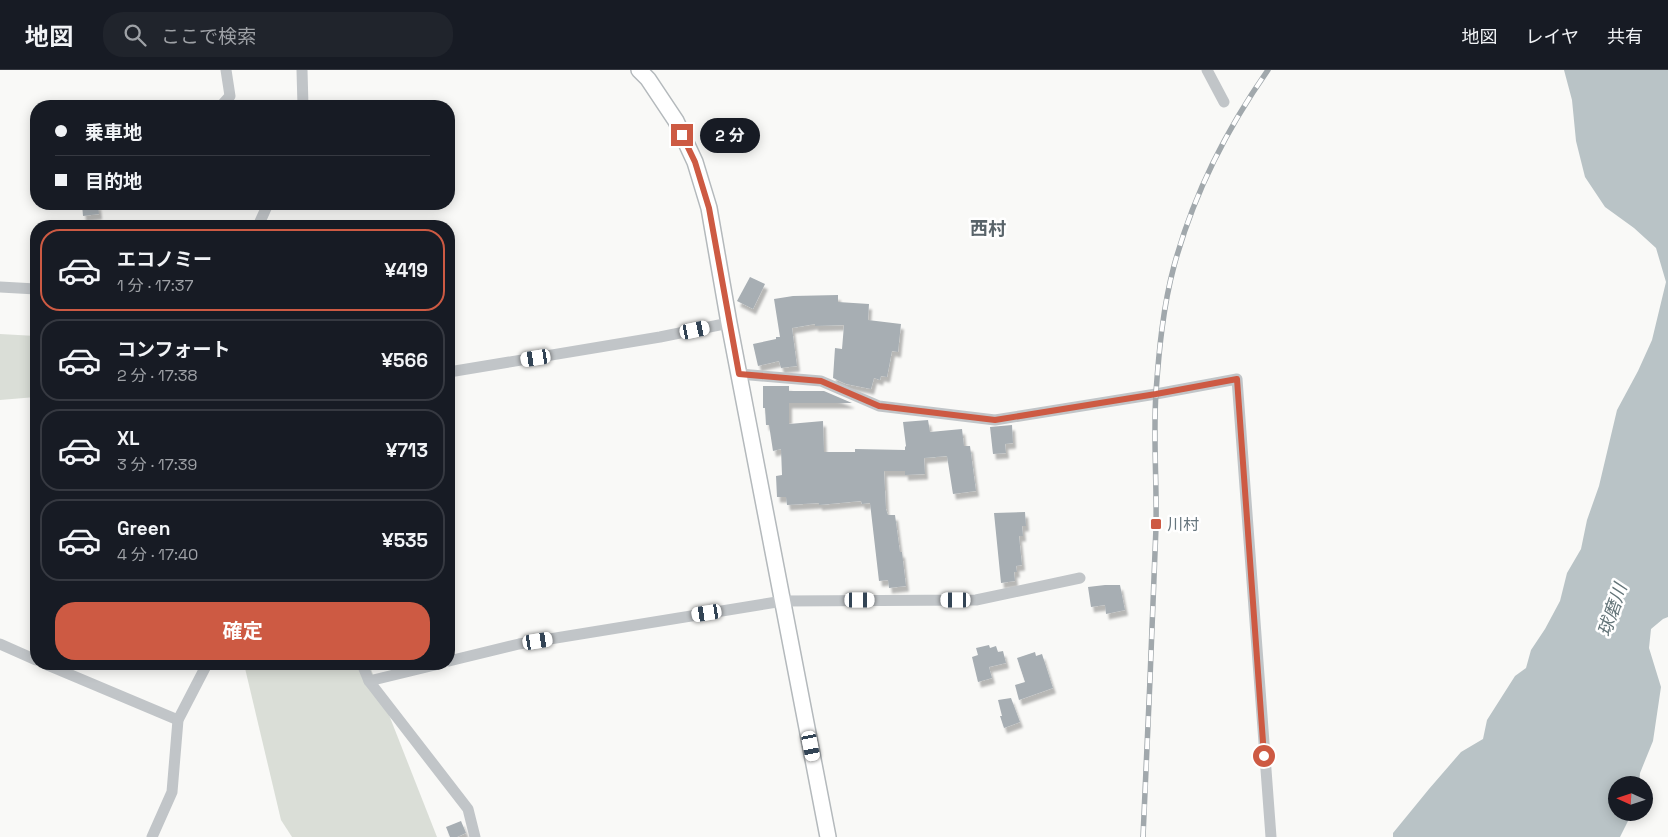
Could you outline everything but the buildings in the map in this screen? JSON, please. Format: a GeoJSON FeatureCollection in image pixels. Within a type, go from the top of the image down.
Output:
{"type":"FeatureCollection","features":[{"type":"Feature","properties":{"kind":"street"},"geometry":{"type":"LineString","coordinates":[[226,70],[230,96],[226,100]]}},
{"type":"Feature","properties":{"kind":"street"},"geometry":{"type":"LineString","coordinates":[[302,70],[303,100]]}},
{"type":"Feature","properties":{"kind":"street"},"geometry":{"type":"LineString","coordinates":[[640,70],[676,121],[695,162],[709,208],[729,323],[828,837]]}},
{"type":"Feature","properties":{"kind":"street"},"geometry":{"type":"LineString","coordinates":[[1207,70],[1224,102]]}},
{"type":"Feature","properties":{"kind":"street"},"geometry":{"type":"LineString","coordinates":[[0,287],[30,289]]}},
{"type":"Feature","properties":{"kind":"street"},"geometry":{"type":"LineString","coordinates":[[455,371],[660,337],[729,323]]}},
{"type":"Feature","properties":{"kind":"street"},"geometry":{"type":"LineString","coordinates":[[739,374],[821,381],[879,406],[995,420],[1237,379],[1271,837]]}},
{"type":"Feature","properties":{"kind":"street"},"geometry":{"type":"LineString","coordinates":[[455,660],[519,644],[783,601],[976,600],[1080,578]]}},
{"type":"Feature","properties":{"kind":"street"},"geometry":{"type":"LineString","coordinates":[[0,644],[30,657]]}},
{"type":"Feature","properties":{"kind":"street"},"geometry":{"type":"LineString","coordinates":[[59,670],[178,720]]}},
{"type":"Feature","properties":{"kind":"street"},"geometry":{"type":"LineString","coordinates":[[152,837],[172,792],[178,720],[204,670]]}},
{"type":"Feature","properties":{"kind":"street"},"geometry":{"type":"LineString","coordinates":[[364,670],[369,681],[468,809],[475,837]]}},
{"type":"Feature","properties":{"kind":"street"},"geometry":{"type":"LineString","coordinates":[[369,681],[414,670]]}},
{"type":"Feature","properties":{"kind":"shaded area"},"geometry":{"type":"Polygon","coordinates":[[[0,334],[30,336],[30,398],[0,400],[0,334]]]}},
{"type":"Feature","properties":{"kind":"shaded area"},"geometry":{"type":"Polygon","coordinates":[[[245,670],[371,670],[437,837],[292,837],[281,820],[245,670]]]}},
{"type":"Feature","properties":{"kind":"water","name":"球磨川"},"geometry":{"type":"Polygon","coordinates":[[[1564,70],[1668,70],[1668,617],[1651,629],[1649,648],[1661,687],[1653,741],[1640,776],[1608,776],[1608,821],[1628,821],[1620,837],[1393,837],[1393,833],[1461,752],[1483,739],[1487,720],[1515,676],[1526,668],[1531,650],[1560,601],[1567,573],[1581,549],[1587,520],[1599,486],[1617,410],[1652,340],[1666,282],[1656,248],[1634,228],[1605,207],[1585,177],[1576,141],[1572,100],[1564,70]]]}},
{"type":"Feature","properties":{"kind":"railway"},"geometry":{"type":"LineString","coordinates":[[1143,837],[1156,527],[1155,409],[1164,313],[1174,266],[1201,189],[1238,116],[1268,70]]}},
{"type":"Feature","properties":{"kind":"place","name":"川村"},"geometry":{"type":"Point","coordinates":[1156,524]}},
{"type":"Feature","properties":{"kind":"district","name":"西村"},"geometry":{"type":"Point","coordinates":[988,228]}},
{"type":"Feature","properties":{"kind":"route"},"geometry":{"type":"LineString","coordinates":[[682,135],[695,162],[709,208],[739,374],[821,381],[879,406],[995,420],[1237,379],[1264,756]]}}]}
